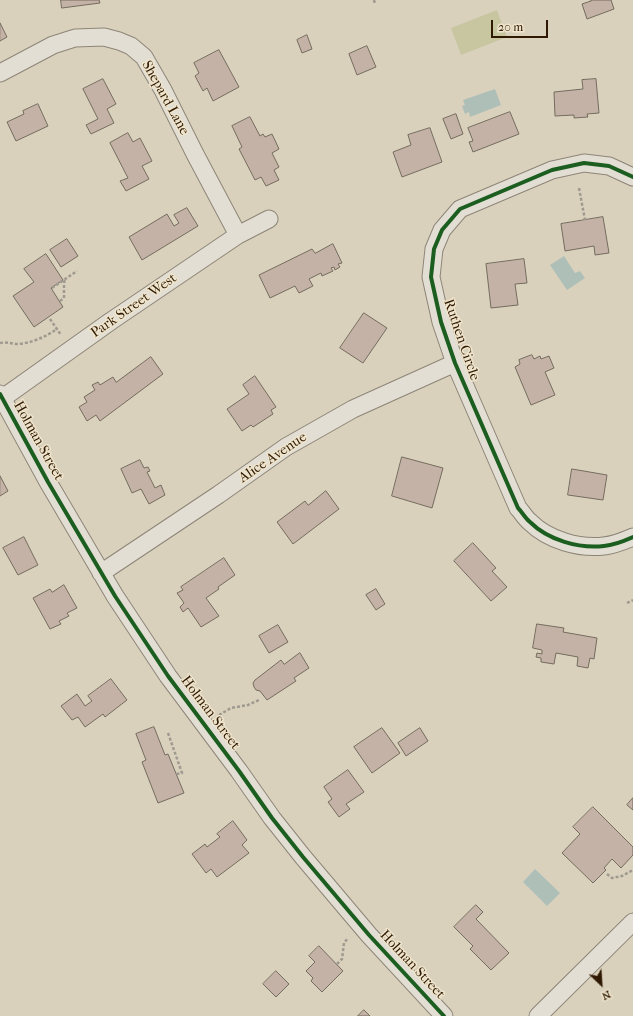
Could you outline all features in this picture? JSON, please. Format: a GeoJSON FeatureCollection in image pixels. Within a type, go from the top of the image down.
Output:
{"type":"FeatureCollection","features":[{"type":"Feature","properties":{"kind":"street","name":"Shepard Lane"},"geometry":{"type":"LineString","coordinates":[[0,73],[53,45],[75,38],[104,37],[131,46],[144,57],[163,90],[238,235]]}},
{"type":"Feature","properties":{"kind":"street","name":"Ruthen Circle"},"geometry":{"type":"LineString","coordinates":[[633,177],[609,166],[584,163],[552,170],[460,209],[442,230],[436,242],[431,277],[441,322],[455,362],[518,508],[530,522],[548,535],[570,544],[588,547],[605,546],[633,537]]}},
{"type":"Feature","properties":{"kind":"street","name":"Park Street West"},"geometry":{"type":"LineString","coordinates":[[1,398],[238,235],[269,219]]}},
{"type":"Feature","properties":{"kind":"street","name":"Alice Avenue"},"geometry":{"type":"LineString","coordinates":[[101,573],[218,495],[286,447],[353,409],[455,362]]}},
{"type":"Feature","properties":{"kind":"street","name":"Holman Street"},"geometry":{"type":"LineString","coordinates":[[1,398],[101,573],[168,676],[272,818],[303,857],[362,926],[444,1016]]}},
{"type":"Feature","properties":{"kind":"street"},"geometry":{"type":"LineString","coordinates":[[538,1016],[633,922]]}},
{"type":"Feature","properties":{"kind":"path"},"geometry":{"type":"LineString","coordinates":[[374,0],[375,4]]}},
{"type":"Feature","properties":{"kind":"path"},"geometry":{"type":"LineString","coordinates":[[579,188],[585,220]]}},
{"type":"Feature","properties":{"kind":"path"},"geometry":{"type":"LineString","coordinates":[[52,288],[77,271]]}},
{"type":"Feature","properties":{"kind":"path"},"geometry":{"type":"LineString","coordinates":[[60,301],[64,298],[64,283],[66,279]]}},
{"type":"Feature","properties":{"kind":"path"},"geometry":{"type":"LineString","coordinates":[[0,343],[25,343],[48,335],[57,329]]}},
{"type":"Feature","properties":{"kind":"path"},"geometry":{"type":"LineString","coordinates":[[627,603],[633,600]]}},
{"type":"Feature","properties":{"kind":"path"},"geometry":{"type":"LineString","coordinates":[[218,716],[231,708],[248,706],[260,700]]}},
{"type":"Feature","properties":{"kind":"path"},"geometry":{"type":"LineString","coordinates":[[168,733],[182,773],[176,774]]}},
{"type":"Feature","properties":{"kind":"path"},"geometry":{"type":"LineString","coordinates":[[607,874],[612,878],[622,876],[633,870]]}},
{"type":"Feature","properties":{"kind":"path"},"geometry":{"type":"LineString","coordinates":[[337,964],[342,959],[344,943],[349,936],[362,926]]}},
{"type":"Feature","properties":{"kind":"green space"},"geometry":{"type":"Polygon","coordinates":[[[497,10],[507,37],[461,55],[451,28],[497,10]]]}},
{"type":"Feature","properties":{"kind":"shaded area"},"geometry":{"type":"Polygon","coordinates":[[[495,89],[501,105],[470,117],[469,112],[465,114],[462,106],[465,105],[463,100],[495,89]]]}},
{"type":"Feature","properties":{"kind":"shaded area"},"geometry":{"type":"Polygon","coordinates":[[[564,256],[575,273],[580,271],[585,278],[567,290],[550,265],[564,256]]]}},
{"type":"Feature","properties":{"kind":"shaded area"},"geometry":{"type":"Polygon","coordinates":[[[535,869],[560,893],[547,906],[523,882],[535,869]]]}},
{"type":"Feature","properties":{"kind":"building"},"geometry":{"type":"Polygon","coordinates":[[[61,0],[99,0],[100,3],[62,8],[61,0]]]}},
{"type":"Feature","properties":{"kind":"building"},"geometry":{"type":"Polygon","coordinates":[[[591,0],[611,0],[614,9],[587,19],[582,4],[591,0]]]}},
{"type":"Feature","properties":{"kind":"building"},"geometry":{"type":"Polygon","coordinates":[[[0,23],[7,37],[0,41],[0,23]]]}},
{"type":"Feature","properties":{"kind":"building"},"geometry":{"type":"Polygon","coordinates":[[[307,35],[312,49],[302,53],[297,40],[307,35]]]}},
{"type":"Feature","properties":{"kind":"building"},"geometry":{"type":"Polygon","coordinates":[[[367,46],[376,67],[357,75],[349,54],[367,46]]]}},
{"type":"Feature","properties":{"kind":"building"},"geometry":{"type":"Polygon","coordinates":[[[219,50],[239,87],[213,101],[207,88],[203,91],[195,76],[199,73],[194,63],[219,50]]]}},
{"type":"Feature","properties":{"kind":"building"},"geometry":{"type":"Polygon","coordinates":[[[103,79],[116,104],[107,109],[114,123],[91,134],[86,125],[98,119],[83,89],[103,79]]]}},
{"type":"Feature","properties":{"kind":"building"},"geometry":{"type":"Polygon","coordinates":[[[596,79],[599,113],[587,114],[588,117],[574,118],[574,115],[555,116],[554,92],[583,89],[582,80],[596,79]]]}},
{"type":"Feature","properties":{"kind":"building"},"geometry":{"type":"Polygon","coordinates":[[[38,104],[48,126],[16,141],[7,122],[24,114],[23,111],[38,104]]]}},
{"type":"Feature","properties":{"kind":"building"},"geometry":{"type":"Polygon","coordinates":[[[510,112],[519,134],[473,152],[469,142],[473,141],[468,128],[510,112]]]}},
{"type":"Feature","properties":{"kind":"building"},"geometry":{"type":"Polygon","coordinates":[[[456,114],[463,134],[451,139],[443,119],[456,114]]]}},
{"type":"Feature","properties":{"kind":"building"},"geometry":{"type":"Polygon","coordinates":[[[250,117],[260,136],[263,134],[265,137],[272,134],[279,149],[272,153],[279,167],[274,170],[279,180],[266,186],[261,177],[255,180],[239,149],[242,147],[232,126],[250,117]]]}},
{"type":"Feature","properties":{"kind":"building"},"geometry":{"type":"Polygon","coordinates":[[[430,128],[442,162],[402,177],[393,152],[411,145],[408,135],[430,128]]]}},
{"type":"Feature","properties":{"kind":"building"},"geometry":{"type":"Polygon","coordinates":[[[128,133],[133,142],[140,138],[152,161],[142,166],[149,179],[126,191],[120,181],[128,178],[110,143],[128,133]]]}},
{"type":"Feature","properties":{"kind":"building"},"geometry":{"type":"Polygon","coordinates":[[[187,208],[198,226],[142,260],[129,237],[167,214],[174,226],[179,223],[174,215],[187,208]]]}},
{"type":"Feature","properties":{"kind":"building"},"geometry":{"type":"Polygon","coordinates":[[[603,217],[609,253],[595,255],[594,246],[565,251],[561,224],[603,217]]]}},
{"type":"Feature","properties":{"kind":"building"},"geometry":{"type":"Polygon","coordinates":[[[67,239],[78,256],[61,267],[50,250],[67,239]]]}},
{"type":"Feature","properties":{"kind":"building"},"geometry":{"type":"Polygon","coordinates":[[[333,244],[342,263],[338,264],[340,267],[335,270],[334,267],[331,268],[333,271],[322,276],[321,273],[309,279],[313,286],[299,293],[295,286],[270,298],[259,275],[312,249],[315,253],[333,244]]]}},
{"type":"Feature","properties":{"kind":"building"},"geometry":{"type":"Polygon","coordinates":[[[46,254],[63,280],[51,288],[63,307],[34,327],[13,296],[34,282],[24,269],[46,254]]]}},
{"type":"Feature","properties":{"kind":"building"},"geometry":{"type":"Polygon","coordinates":[[[524,259],[527,283],[515,284],[518,305],[491,308],[486,264],[524,259]]]}},
{"type":"Feature","properties":{"kind":"building"},"geometry":{"type":"Polygon","coordinates":[[[364,313],[387,328],[363,363],[340,348],[364,313]]]}},
{"type":"Feature","properties":{"kind":"building"},"geometry":{"type":"Polygon","coordinates":[[[532,355],[534,359],[540,356],[541,359],[549,356],[554,368],[545,372],[555,395],[531,405],[515,367],[520,364],[519,360],[532,355]]]}},
{"type":"Feature","properties":{"kind":"building"},"geometry":{"type":"Polygon","coordinates":[[[151,357],[163,374],[100,421],[96,415],[87,421],[79,407],[87,402],[84,397],[95,390],[92,385],[98,382],[100,385],[113,377],[116,382],[151,357]]]}},
{"type":"Feature","properties":{"kind":"building"},"geometry":{"type":"Polygon","coordinates":[[[255,376],[276,407],[271,410],[273,414],[253,427],[251,425],[242,431],[227,409],[249,394],[243,385],[255,376]]]}},
{"type":"Feature","properties":{"kind":"building"},"geometry":{"type":"Polygon","coordinates":[[[402,457],[443,468],[432,508],[392,496],[402,457]]]}},
{"type":"Feature","properties":{"kind":"building"},"geometry":{"type":"Polygon","coordinates":[[[140,460],[144,468],[148,467],[150,471],[147,472],[155,488],[161,485],[165,495],[149,504],[141,489],[132,493],[121,469],[140,460]]]}},
{"type":"Feature","properties":{"kind":"building"},"geometry":{"type":"Polygon","coordinates":[[[572,469],[607,475],[603,500],[568,495],[572,469]]]}},
{"type":"Feature","properties":{"kind":"building"},"geometry":{"type":"Polygon","coordinates":[[[0,476],[8,491],[0,496],[0,476]]]}},
{"type":"Feature","properties":{"kind":"building"},"geometry":{"type":"Polygon","coordinates":[[[326,491],[339,509],[293,544],[277,522],[305,501],[308,505],[326,491]]]}},
{"type":"Feature","properties":{"kind":"building"},"geometry":{"type":"Polygon","coordinates":[[[24,537],[38,565],[18,575],[3,548],[24,537]]]}},
{"type":"Feature","properties":{"kind":"building"},"geometry":{"type":"Polygon","coordinates":[[[473,543],[496,568],[492,571],[507,587],[491,601],[454,561],[473,543]]]}},
{"type":"Feature","properties":{"kind":"building"},"geometry":{"type":"Polygon","coordinates":[[[224,558],[235,575],[206,598],[219,616],[201,627],[188,608],[183,612],[180,607],[184,603],[177,593],[183,590],[181,587],[224,558]]]}},
{"type":"Feature","properties":{"kind":"building"},"geometry":{"type":"Polygon","coordinates":[[[64,585],[77,608],[67,613],[69,616],[59,621],[61,624],[50,629],[33,598],[50,589],[52,592],[64,585]]]}},
{"type":"Feature","properties":{"kind":"building"},"geometry":{"type":"Polygon","coordinates":[[[376,589],[385,604],[376,610],[366,595],[376,589]]]}},
{"type":"Feature","properties":{"kind":"building"},"geometry":{"type":"Polygon","coordinates":[[[537,624],[564,628],[563,632],[597,638],[594,659],[590,658],[588,668],[577,666],[578,657],[556,653],[554,664],[541,662],[541,658],[536,657],[537,653],[542,654],[542,650],[533,648],[537,624]]]}},
{"type":"Feature","properties":{"kind":"building"},"geometry":{"type":"Polygon","coordinates":[[[278,625],[288,642],[269,653],[259,636],[278,625]]]}},
{"type":"Feature","properties":{"kind":"building"},"geometry":{"type":"Polygon","coordinates":[[[300,653],[309,668],[294,678],[296,681],[267,700],[260,691],[256,690],[253,683],[255,680],[281,660],[284,664],[300,653]]]}},
{"type":"Feature","properties":{"kind":"building"},"geometry":{"type":"Polygon","coordinates":[[[111,679],[127,700],[105,717],[103,714],[85,727],[78,717],[72,720],[61,706],[77,694],[85,706],[92,701],[88,696],[111,679]]]}},
{"type":"Feature","properties":{"kind":"building"},"geometry":{"type":"Polygon","coordinates":[[[154,727],[165,755],[168,754],[184,793],[158,803],[142,762],[146,760],[136,734],[154,727]]]}},
{"type":"Feature","properties":{"kind":"building"},"geometry":{"type":"Polygon","coordinates":[[[382,728],[400,753],[372,773],[354,747],[382,728]]]}},
{"type":"Feature","properties":{"kind":"building"},"geometry":{"type":"Polygon","coordinates":[[[420,728],[428,741],[406,756],[398,743],[420,728]]]}},
{"type":"Feature","properties":{"kind":"building"},"geometry":{"type":"Polygon","coordinates":[[[348,770],[364,792],[346,804],[350,809],[339,817],[328,802],[332,799],[324,787],[348,770]]]}},
{"type":"Feature","properties":{"kind":"building"},"geometry":{"type":"Polygon","coordinates":[[[633,798],[633,810],[627,805],[633,798]]]}},
{"type":"Feature","properties":{"kind":"building"},"geometry":{"type":"Polygon","coordinates":[[[593,807],[633,847],[633,855],[621,868],[612,859],[604,868],[606,870],[593,883],[562,853],[580,834],[573,827],[593,807]]]}},
{"type":"Feature","properties":{"kind":"building"},"geometry":{"type":"Polygon","coordinates":[[[233,821],[247,840],[242,845],[249,853],[217,877],[211,869],[206,873],[192,854],[205,844],[207,847],[220,837],[217,834],[233,821]]]}},
{"type":"Feature","properties":{"kind":"building"},"geometry":{"type":"Polygon","coordinates":[[[476,905],[483,912],[476,919],[509,953],[491,970],[470,949],[473,946],[454,927],[476,905]]]}},
{"type":"Feature","properties":{"kind":"building"},"geometry":{"type":"Polygon","coordinates":[[[319,946],[343,971],[322,992],[311,981],[313,978],[306,971],[315,962],[309,956],[319,946]]]}},
{"type":"Feature","properties":{"kind":"building"},"geometry":{"type":"Polygon","coordinates":[[[276,971],[289,984],[276,997],[263,984],[276,971]]]}},
{"type":"Feature","properties":{"kind":"building"},"geometry":{"type":"Polygon","coordinates":[[[364,1010],[370,1016],[358,1016],[364,1010]]]}},
{"type":"Feature","properties":{"kind":"cycle path"},"geometry":{"type":"LineString","coordinates":[[633,177],[609,166],[584,163],[552,170],[460,209],[442,230],[434,249],[431,277],[441,322],[455,363],[518,508],[537,528],[564,542],[594,547],[615,544],[633,537]]}},
{"type":"Feature","properties":{"kind":"cycle path"},"geometry":{"type":"LineString","coordinates":[[0,394],[48,482],[115,596],[168,676],[272,818],[303,857],[369,935],[444,1016]]}}]}
